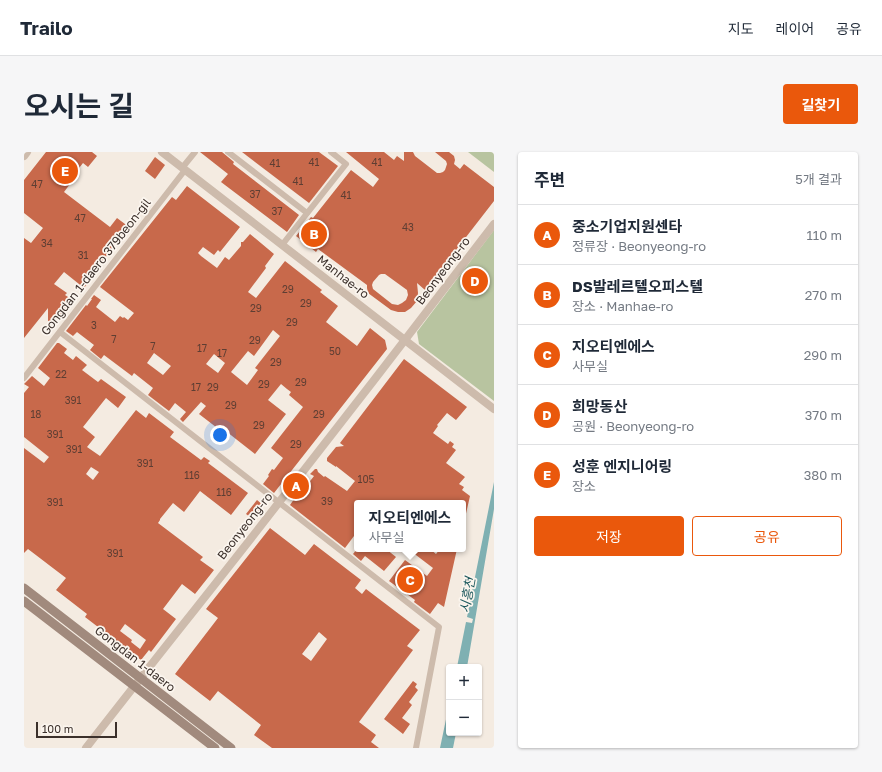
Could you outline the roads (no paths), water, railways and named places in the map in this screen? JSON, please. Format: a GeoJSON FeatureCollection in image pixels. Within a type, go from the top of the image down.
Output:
{"type":"FeatureCollection","features":[{"type":"Feature","properties":{"kind":"main road","name":"Gongdan 1-daero"},"geometry":{"type":"LineString","coordinates":[[24,588],[231,748]]}},
{"type":"Feature","properties":{"kind":"main road"},"geometry":{"type":"LineString","coordinates":[[24,601],[215,748]]}},
{"type":"Feature","properties":{"kind":"street"},"geometry":{"type":"LineString","coordinates":[[24,156],[27,152]]}},
{"type":"Feature","properties":{"kind":"street","name":"Manhae-ro"},"geometry":{"type":"LineString","coordinates":[[162,152],[492,407]]}},
{"type":"Feature","properties":{"kind":"street","name":"Gongdan 1-daero 379beon-gil"},"geometry":{"type":"LineString","coordinates":[[24,378],[184,169],[195,152]]}},
{"type":"Feature","properties":{"kind":"street"},"geometry":{"type":"LineString","coordinates":[[228,152],[307,213]]}},
{"type":"Feature","properties":{"kind":"street"},"geometry":{"type":"LineString","coordinates":[[282,245],[346,164],[331,152]]}},
{"type":"Feature","properties":{"kind":"street","name":"Beonyeong-ro"},"geometry":{"type":"LineString","coordinates":[[86,748],[406,340],[494,224]]}},
{"type":"Feature","properties":{"kind":"street"},"geometry":{"type":"LineString","coordinates":[[60,332],[439,627],[416,748]]}},
{"type":"Feature","properties":{"kind":"water"},"geometry":{"type":"Polygon","coordinates":[[[494,482],[494,509],[468,664],[458,664],[466,622],[472,623],[473,619],[467,617],[494,482]]]}},
{"type":"Feature","properties":{"kind":"water"},"geometry":{"type":"Polygon","coordinates":[[[446,719],[446,736],[455,736],[453,748],[440,748],[446,719]]]}},
{"type":"Feature","properties":{"kind":"place","name":"성훈 엔지니어링"},"geometry":{"type":"Point","coordinates":[65,171]}},
{"type":"Feature","properties":{"kind":"place","name":"DS발레르텔오피스텔"},"geometry":{"type":"Point","coordinates":[314,234]}},
{"type":"Feature","properties":{"kind":"place","name":"희망동산"},"geometry":{"type":"Point","coordinates":[475,281]}},
{"type":"Feature","properties":{"kind":"place","name":"중소기업지원센타"},"geometry":{"type":"Point","coordinates":[296,486]}},
{"type":"Feature","properties":{"kind":"place","name":"지오티엔에스"},"geometry":{"type":"Point","coordinates":[410,580]}},
{"type":"Feature","properties":{"kind":"water label","name":"시흥천"},"geometry":{"type":"Point","coordinates":[467,595]}}]}
